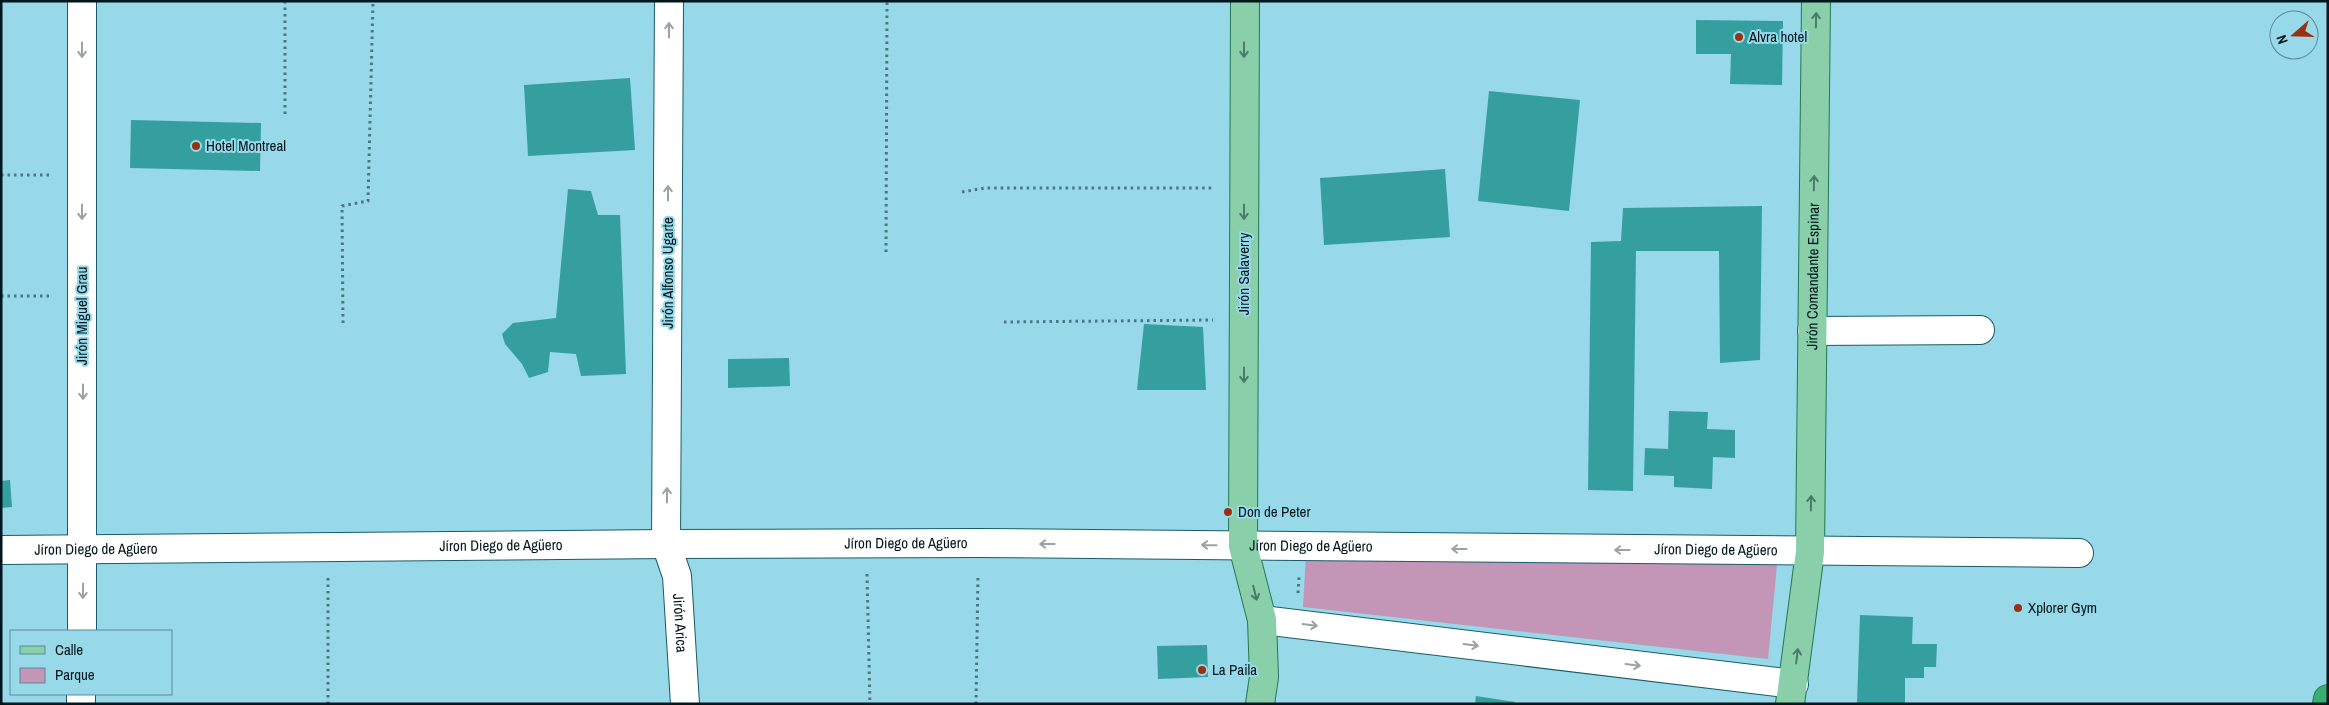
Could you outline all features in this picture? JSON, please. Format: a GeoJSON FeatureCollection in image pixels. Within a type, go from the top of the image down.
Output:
{"type":"FeatureCollection","features":[{"type":"Feature","properties":{"kind":"highway"},"geometry":{"type":"LineString","coordinates":[[2327,704],[2328,699]]}},
{"type":"Feature","properties":{"kind":"main road","name":"Jirón Salaverry"},"geometry":{"type":"LineString","coordinates":[[1244,1],[1244,546],[1262,620],[1264,677],[1260,704]]}},
{"type":"Feature","properties":{"kind":"main road","name":"Jirón Comandante Espinar"},"geometry":{"type":"LineString","coordinates":[[1792,694],[1810,552],[1816,1]]}},
{"type":"Feature","properties":{"kind":"street","name":"Jirón Miguel Grau"},"geometry":{"type":"LineString","coordinates":[[82,1],[82,630]]}},
{"type":"Feature","properties":{"kind":"street","name":"Jirón Alfonso Ugarte"},"geometry":{"type":"LineString","coordinates":[[666,544],[669,1]]}},
{"type":"Feature","properties":{"kind":"street"},"geometry":{"type":"LineString","coordinates":[[1812,331],[1980,330]]}},
{"type":"Feature","properties":{"kind":"street","name":"Jíron Diego de Agüero"},"geometry":{"type":"LineString","coordinates":[[1,550],[83,551],[666,544],[978,544],[2079,553]]}},
{"type":"Feature","properties":{"kind":"street","name":"Jirón Arica"},"geometry":{"type":"LineString","coordinates":[[666,544],[677,576],[685,704]]}},
{"type":"Feature","properties":{"kind":"street"},"geometry":{"type":"LineString","coordinates":[[1262,620],[1792,694]]}},
{"type":"Feature","properties":{"kind":"path"},"geometry":{"type":"LineString","coordinates":[[285,1],[285,114]]}},
{"type":"Feature","properties":{"kind":"path"},"geometry":{"type":"LineString","coordinates":[[343,323],[342,206],[368,200],[373,1]]}},
{"type":"Feature","properties":{"kind":"path"},"geometry":{"type":"LineString","coordinates":[[886,252],[887,1]]}},
{"type":"Feature","properties":{"kind":"path"},"geometry":{"type":"LineString","coordinates":[[1,175],[82,175]]}},
{"type":"Feature","properties":{"kind":"path"},"geometry":{"type":"LineString","coordinates":[[962,192],[985,188],[1244,188]]}},
{"type":"Feature","properties":{"kind":"path"},"geometry":{"type":"LineString","coordinates":[[1,296],[82,295]]}},
{"type":"Feature","properties":{"kind":"path"},"geometry":{"type":"LineString","coordinates":[[1004,322],[1244,320]]}},
{"type":"Feature","properties":{"kind":"path"},"geometry":{"type":"LineString","coordinates":[[867,544],[870,704]]}},
{"type":"Feature","properties":{"kind":"path"},"geometry":{"type":"LineString","coordinates":[[976,704],[978,544]]}},
{"type":"Feature","properties":{"kind":"path"},"geometry":{"type":"LineString","coordinates":[[328,548],[328,704]]}},
{"type":"Feature","properties":{"kind":"path"},"geometry":{"type":"LineString","coordinates":[[1297,624],[1300,548]]}},
{"type":"Feature","properties":{"kind":"green space"},"geometry":{"type":"Polygon","coordinates":[[[1306,555],[1777,565],[1768,659],[1303,607],[1306,555]]]}},
{"type":"Feature","properties":{"kind":"building","name":"Alvra hotel"},"geometry":{"type":"Polygon","coordinates":[[[1696,20],[1783,21],[1782,85],[1730,84],[1731,54],[1696,54],[1696,20]]]}},
{"type":"Feature","properties":{"kind":"building"},"geometry":{"type":"Polygon","coordinates":[[[630,78],[635,150],[528,156],[524,85],[630,78]]]}},
{"type":"Feature","properties":{"kind":"building"},"geometry":{"type":"Polygon","coordinates":[[[1489,91],[1580,100],[1569,211],[1478,201],[1489,91]]]}},
{"type":"Feature","properties":{"kind":"building","name":"Hotel Montreal"},"geometry":{"type":"Polygon","coordinates":[[[131,120],[261,123],[260,171],[130,168],[131,120]]]}},
{"type":"Feature","properties":{"kind":"building"},"geometry":{"type":"Polygon","coordinates":[[[1445,169],[1450,237],[1324,245],[1320,178],[1445,169]]]}},
{"type":"Feature","properties":{"kind":"building"},"geometry":{"type":"Polygon","coordinates":[[[568,189],[591,191],[598,215],[620,215],[626,374],[581,376],[576,354],[550,352],[548,372],[529,378],[522,364],[505,344],[502,334],[513,323],[556,318],[568,189]]]}},
{"type":"Feature","properties":{"kind":"building"},"geometry":{"type":"Polygon","coordinates":[[[1762,206],[1760,360],[1720,363],[1719,251],[1636,251],[1633,491],[1588,490],[1591,242],[1621,241],[1623,208],[1762,206]]]}},
{"type":"Feature","properties":{"kind":"building"},"geometry":{"type":"Polygon","coordinates":[[[1144,324],[1203,327],[1206,390],[1137,390],[1144,324]]]}},
{"type":"Feature","properties":{"kind":"building"},"geometry":{"type":"Polygon","coordinates":[[[789,358],[790,386],[728,388],[728,359],[789,358]]]}},
{"type":"Feature","properties":{"kind":"building"},"geometry":{"type":"Polygon","coordinates":[[[1669,411],[1708,412],[1707,429],[1735,430],[1735,458],[1713,457],[1712,489],[1674,487],[1674,476],[1644,475],[1645,448],[1668,449],[1669,411]]]}},
{"type":"Feature","properties":{"kind":"building"},"geometry":{"type":"Polygon","coordinates":[[[10,480],[12,507],[1,508],[1,481],[10,480]]]}},
{"type":"Feature","properties":{"kind":"building"},"geometry":{"type":"Polygon","coordinates":[[[1860,615],[1913,617],[1912,644],[1937,644],[1936,667],[1924,667],[1924,678],[1905,678],[1905,704],[1857,704],[1860,615]]]}},
{"type":"Feature","properties":{"kind":"building"},"geometry":{"type":"Polygon","coordinates":[[[1207,645],[1208,677],[1158,679],[1157,646],[1207,645]]]}},
{"type":"Feature","properties":{"kind":"building"},"geometry":{"type":"Polygon","coordinates":[[[1476,696],[1515,702],[1515,704],[1475,704],[1476,696]]]}},
{"type":"Feature","properties":{"kind":"place","name":"Alvra hotel"},"geometry":{"type":"Point","coordinates":[1739,37]}},
{"type":"Feature","properties":{"kind":"place","name":"Hotel Montreal"},"geometry":{"type":"Point","coordinates":[196,146]}},
{"type":"Feature","properties":{"kind":"place","name":"Don de Peter"},"geometry":{"type":"Point","coordinates":[1228,512]}},
{"type":"Feature","properties":{"kind":"place","name":"Xplorer Gym"},"geometry":{"type":"Point","coordinates":[2018,608]}},
{"type":"Feature","properties":{"kind":"place","name":"La Paila"},"geometry":{"type":"Point","coordinates":[1202,670]}}]}
